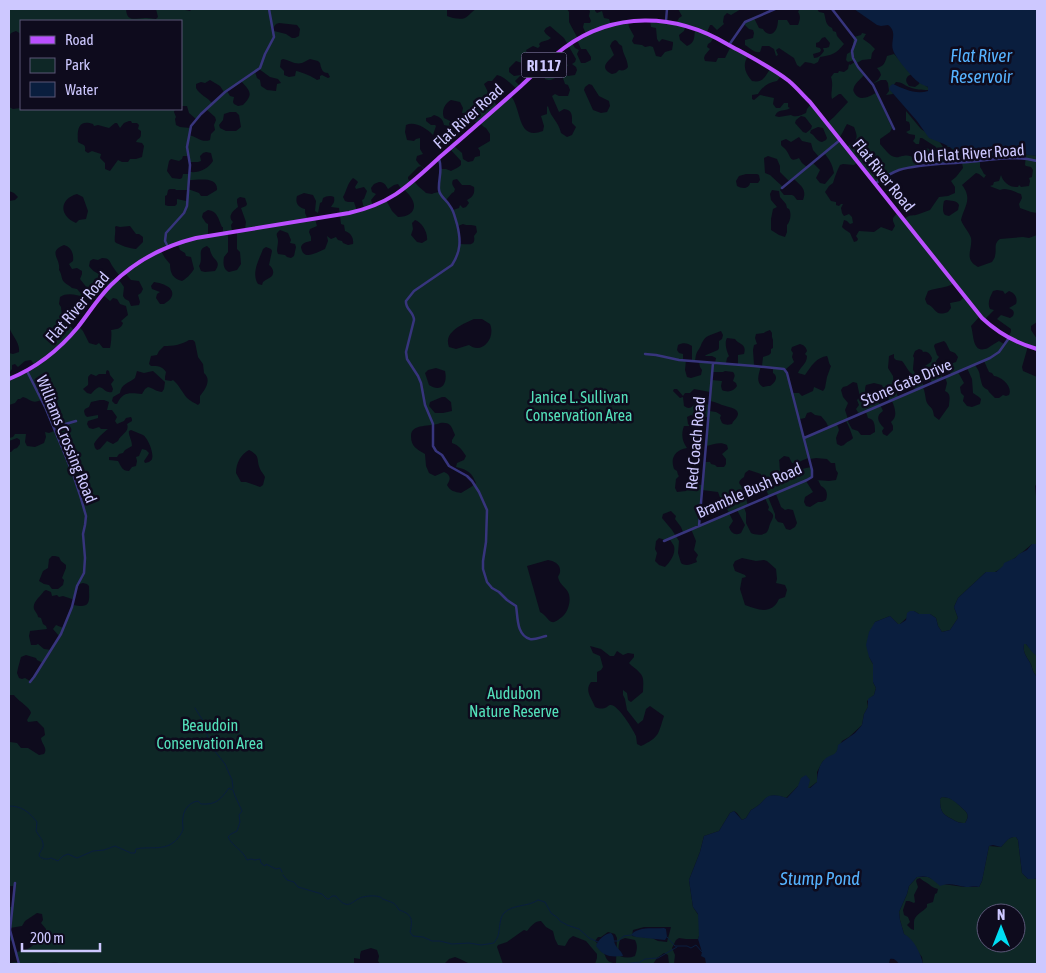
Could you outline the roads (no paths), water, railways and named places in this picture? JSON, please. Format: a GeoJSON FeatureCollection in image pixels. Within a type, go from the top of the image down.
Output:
{"type":"FeatureCollection","features":[{"type":"Feature","properties":{"kind":"main road","name":"Flat River Road"},"geometry":{"type":"LineString","coordinates":[[9,379],[27,371],[50,356],[67,340],[97,301],[120,277],[150,256],[168,247],[196,238],[349,213],[370,208],[395,196],[414,182],[560,51],[586,34],[614,24],[639,20],[666,21],[698,29],[729,45],[790,82],[810,102],[979,315],[996,330],[1009,338],[1037,349]]}},
{"type":"Feature","properties":{"kind":"street"},"geometry":{"type":"LineString","coordinates":[[168,247],[165,241],[166,233],[184,213],[187,206],[190,166],[188,147],[191,126],[202,113],[226,92],[260,68],[274,37],[269,9]]}},
{"type":"Feature","properties":{"kind":"street"},"geometry":{"type":"LineString","coordinates":[[666,21],[667,9]]}},
{"type":"Feature","properties":{"kind":"street"},"geometry":{"type":"LineString","coordinates":[[729,45],[745,22],[775,9]]}},
{"type":"Feature","properties":{"kind":"street"},"geometry":{"type":"LineString","coordinates":[[832,9],[856,40],[852,51],[853,58],[873,85],[894,129]]}},
{"type":"Feature","properties":{"kind":"street"},"geometry":{"type":"LineString","coordinates":[[782,188],[840,140]]}},
{"type":"Feature","properties":{"kind":"street"},"geometry":{"type":"LineString","coordinates":[[439,159],[441,166],[439,190],[452,209],[460,234],[460,245],[452,265],[413,292],[406,301],[407,308],[414,316],[406,356],[408,363],[418,376],[422,386],[424,401],[433,424],[433,446],[449,466],[472,481],[487,510],[486,542],[483,561],[487,582],[516,606],[518,623],[526,637],[531,639],[546,636]]}},
{"type":"Feature","properties":{"kind":"street","name":"Old Flat River Road"},"geometry":{"type":"LineString","coordinates":[[875,183],[897,171],[915,167],[1006,159],[1037,161]]}},
{"type":"Feature","properties":{"kind":"street","name":"Stone Gate Drive"},"geometry":{"type":"LineString","coordinates":[[804,438],[990,358],[999,352],[1009,338]]}},
{"type":"Feature","properties":{"kind":"street","name":"Bramble Bush Road"},"geometry":{"type":"LineString","coordinates":[[645,354],[679,360],[763,366],[784,370],[787,373],[812,470],[811,478],[664,541]]}},
{"type":"Feature","properties":{"kind":"street","name":"Red Coach Road"},"geometry":{"type":"LineString","coordinates":[[699,526],[713,363]]}},
{"type":"Feature","properties":{"kind":"street","name":"Williams Crossing Road"},"geometry":{"type":"LineString","coordinates":[[27,371],[52,424],[85,512],[83,534],[85,569],[61,634],[30,682]]}},
{"type":"Feature","properties":{"kind":"street"},"geometry":{"type":"LineString","coordinates":[[52,424],[62,425],[76,421]]}},
{"type":"Feature","properties":{"kind":"street"},"geometry":{"type":"LineString","coordinates":[[15,883],[9,932],[19,964]]}},
{"type":"Feature","properties":{"kind":"water","name":"Flat River Reservoir"},"geometry":{"type":"Polygon","coordinates":[[[854,9],[1037,9],[1037,156],[1015,153],[996,156],[977,154],[966,150],[955,150],[929,138],[889,89],[893,84],[910,91],[924,92],[928,91],[928,87],[914,79],[897,57],[892,47],[893,31],[891,28],[888,25],[877,25],[854,9]]]}},
{"type":"Feature","properties":{"kind":"water","name":"Stump Pond"},"geometry":{"type":"Polygon","coordinates":[[[1032,544],[1037,544],[1037,656],[1026,644],[1024,644],[1024,651],[1037,677],[1037,878],[1028,879],[1022,873],[1016,837],[1011,837],[1001,847],[989,846],[979,887],[950,884],[940,886],[930,878],[924,876],[917,877],[909,886],[899,912],[904,934],[911,939],[921,956],[923,964],[899,964],[895,960],[890,959],[889,964],[706,964],[705,958],[701,956],[702,952],[698,939],[698,914],[693,907],[689,880],[704,836],[719,831],[730,813],[734,811],[742,820],[769,796],[787,798],[798,786],[801,778],[806,775],[810,780],[808,788],[817,782],[821,764],[835,753],[838,745],[855,733],[862,725],[864,714],[868,707],[868,699],[874,695],[876,688],[873,682],[873,664],[866,645],[869,632],[875,622],[890,616],[900,624],[906,620],[907,613],[914,611],[919,614],[930,614],[936,618],[942,632],[950,630],[958,618],[954,607],[958,598],[986,572],[996,572],[1004,563],[1027,550],[1032,544]],[[945,797],[940,799],[941,809],[944,814],[957,822],[965,823],[968,817],[966,812],[954,801],[945,797]]]}},
{"type":"Feature","properties":{"kind":"water"},"geometry":{"type":"Polygon","coordinates":[[[642,929],[666,929],[667,937],[665,940],[631,935],[642,929]]]}},
{"type":"Feature","properties":{"kind":"water"},"geometry":{"type":"Polygon","coordinates":[[[611,933],[616,946],[623,956],[608,956],[596,946],[602,938],[611,933]]]}},
{"type":"Feature","properties":{"kind":"waterway"},"geometry":{"type":"LineString","coordinates":[[195,708],[205,724],[204,730],[208,736],[207,741],[225,764],[232,780],[233,788]]}},
{"type":"Feature","properties":{"kind":"waterway"},"geometry":{"type":"LineString","coordinates":[[9,806],[25,810],[37,822],[36,831],[43,844],[39,856],[58,861],[68,854],[77,858],[93,851],[115,846],[135,853],[136,849],[170,845],[182,832],[184,814],[188,806],[198,801],[201,804],[214,803],[229,788],[233,790],[242,811],[239,815],[240,822],[237,831],[228,837],[247,860],[260,859],[261,863],[265,866],[266,864],[276,869],[280,868],[282,872]]}},
{"type":"Feature","properties":{"kind":"waterway"},"geometry":{"type":"LineString","coordinates":[[283,875],[298,887],[322,894],[327,899],[336,896],[345,904],[351,904],[364,897],[380,897],[409,915],[411,920],[410,932],[413,936],[423,937],[432,941],[481,945],[494,943],[498,936],[500,921],[504,913],[512,908],[538,900],[545,902],[551,913],[560,921],[579,929],[589,938],[598,942]]}},
{"type":"Feature","properties":{"kind":"waterway"},"geometry":{"type":"LineString","coordinates":[[614,941],[631,935]]}},
{"type":"Feature","properties":{"kind":"waterway"},"geometry":{"type":"LineString","coordinates":[[667,937],[675,946],[691,948],[696,945],[702,952]]}},
{"type":"Feature","properties":{"kind":"waterway"},"geometry":{"type":"LineString","coordinates":[[622,964],[658,958],[677,947]]}},
{"type":"Feature","properties":{"kind":"park label","name":"Janice L. Sullivan Conservation Area"},"geometry":{"type":"Point","coordinates":[579,406]}},
{"type":"Feature","properties":{"kind":"park label","name":"Audubon Nature Reserve"},"geometry":{"type":"Point","coordinates":[514,702]}},
{"type":"Feature","properties":{"kind":"park label","name":"Beaudoin Conservation Area"},"geometry":{"type":"Point","coordinates":[210,734]}}]}
